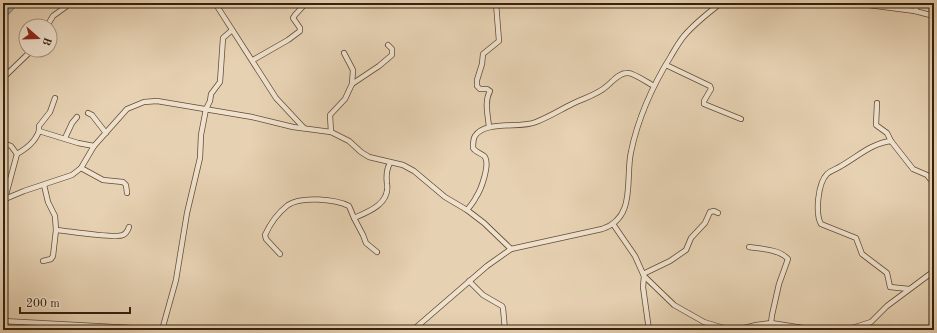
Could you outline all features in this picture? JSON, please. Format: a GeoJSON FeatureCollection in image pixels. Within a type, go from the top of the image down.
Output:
{"type":"FeatureCollection","features":[{"type":"Feature","properties":{"kind":"street"},"geometry":{"type":"LineString","coordinates":[[52,18],[71,3]]}},
{"type":"Feature","properties":{"kind":"street"},"geometry":{"type":"LineString","coordinates":[[215,3],[276,98],[304,128]]}},
{"type":"Feature","properties":{"kind":"street"},"geometry":{"type":"LineString","coordinates":[[253,60],[283,44],[300,31],[300,28],[293,18],[306,3]]}},
{"type":"Feature","properties":{"kind":"street"},"geometry":{"type":"LineString","coordinates":[[489,127],[486,104],[490,91],[487,89],[480,89],[477,86],[477,80],[482,64],[483,54],[499,42],[496,3]]}},
{"type":"Feature","properties":{"kind":"street"},"geometry":{"type":"LineString","coordinates":[[413,330],[487,266],[511,249],[602,229],[613,224],[620,216],[626,205],[631,151],[636,133],[654,86],[684,36],[721,3]]}},
{"type":"Feature","properties":{"kind":"street"},"geometry":{"type":"LineString","coordinates":[[853,3],[915,11],[934,16]]}},
{"type":"Feature","properties":{"kind":"street"},"geometry":{"type":"LineString","coordinates":[[915,11],[918,3]]}},
{"type":"Feature","properties":{"kind":"street"},"geometry":{"type":"LineString","coordinates":[[160,330],[176,280],[187,213],[200,158],[201,135],[206,109],[212,94],[220,82],[223,38],[232,30]]}},
{"type":"Feature","properties":{"kind":"street"},"geometry":{"type":"LineString","coordinates":[[352,84],[392,55],[392,49],[388,45]]}},
{"type":"Feature","properties":{"kind":"street"},"geometry":{"type":"LineString","coordinates":[[331,132],[330,115],[345,100],[352,84],[353,70],[344,53]]}},
{"type":"Feature","properties":{"kind":"street"},"geometry":{"type":"LineString","coordinates":[[3,78],[24,58]]}},
{"type":"Feature","properties":{"kind":"street"},"geometry":{"type":"LineString","coordinates":[[666,65],[710,86],[711,89],[704,104],[741,119]]}},
{"type":"Feature","properties":{"kind":"street"},"geometry":{"type":"LineString","coordinates":[[466,210],[476,198],[482,185],[485,170],[486,158],[473,148],[474,139],[480,132],[489,127],[520,126],[534,123],[575,102],[589,98],[603,90],[616,78],[626,73],[631,73],[654,86]]}},
{"type":"Feature","properties":{"kind":"street"},"geometry":{"type":"LineString","coordinates":[[3,206],[17,154],[30,145],[36,137],[39,131],[39,126],[50,112],[56,98]]}},
{"type":"Feature","properties":{"kind":"street"},"geometry":{"type":"LineString","coordinates":[[5,199],[67,178],[81,168],[94,146],[127,108],[144,102],[157,101],[252,116],[293,127],[331,132],[349,141],[369,157],[403,165],[414,171],[445,197],[466,210],[496,233],[511,249]]}},
{"type":"Feature","properties":{"kind":"street"},"geometry":{"type":"LineString","coordinates":[[876,102],[876,125],[887,133],[891,141],[913,169],[926,175],[930,179],[934,179]]}},
{"type":"Feature","properties":{"kind":"street"},"geometry":{"type":"LineString","coordinates":[[88,113],[92,115],[106,133]]}},
{"type":"Feature","properties":{"kind":"street"},"geometry":{"type":"LineString","coordinates":[[65,138],[72,123],[77,117]]}},
{"type":"Feature","properties":{"kind":"street"},"geometry":{"type":"LineString","coordinates":[[39,131],[78,143],[94,146]]}},
{"type":"Feature","properties":{"kind":"street"},"geometry":{"type":"LineString","coordinates":[[891,141],[881,142],[874,145],[828,174],[821,183],[819,190],[819,220],[820,224],[824,226],[856,238],[862,254],[887,273],[890,288],[909,289]]}},
{"type":"Feature","properties":{"kind":"street"},"geometry":{"type":"LineString","coordinates":[[3,143],[12,148],[17,154]]}},
{"type":"Feature","properties":{"kind":"street"},"geometry":{"type":"LineString","coordinates":[[354,218],[379,204],[383,200],[387,189],[386,174],[390,162]]}},
{"type":"Feature","properties":{"kind":"street"},"geometry":{"type":"LineString","coordinates":[[81,168],[103,180],[123,182],[126,185],[127,193]]}},
{"type":"Feature","properties":{"kind":"street"},"geometry":{"type":"LineString","coordinates":[[43,261],[51,259],[53,256],[56,230],[55,216],[48,202],[44,185]]}},
{"type":"Feature","properties":{"kind":"street"},"geometry":{"type":"LineString","coordinates":[[280,254],[266,239],[266,234],[280,213],[291,204],[316,200],[339,202],[349,206],[366,243],[377,252]]}},
{"type":"Feature","properties":{"kind":"street"},"geometry":{"type":"LineString","coordinates":[[643,275],[681,254],[687,248],[691,238],[704,223],[710,212],[714,211],[718,214]]}},
{"type":"Feature","properties":{"kind":"street"},"geometry":{"type":"LineString","coordinates":[[613,224],[635,256],[643,275],[643,287],[649,330]]}},
{"type":"Feature","properties":{"kind":"street"},"geometry":{"type":"LineString","coordinates":[[56,230],[121,236],[129,227]]}},
{"type":"Feature","properties":{"kind":"street"},"geometry":{"type":"LineString","coordinates":[[749,247],[771,251],[788,259],[780,284],[771,323]]}},
{"type":"Feature","properties":{"kind":"street"},"geometry":{"type":"LineString","coordinates":[[846,330],[864,324],[875,318],[909,289],[934,271]]}},
{"type":"Feature","properties":{"kind":"street"},"geometry":{"type":"LineString","coordinates":[[643,275],[678,308],[704,322],[730,330]]}},
{"type":"Feature","properties":{"kind":"street"},"geometry":{"type":"LineString","coordinates":[[469,281],[483,295],[502,306],[505,330]]}},
{"type":"Feature","properties":{"kind":"street"},"geometry":{"type":"LineString","coordinates":[[3,321],[169,330]]}},
{"type":"Feature","properties":{"kind":"street"},"geometry":{"type":"LineString","coordinates":[[737,330],[771,323],[794,328],[816,330]]}},
{"type":"Feature","properties":{"kind":"street"},"geometry":{"type":"LineString","coordinates":[[864,324],[866,330]]}},
{"type":"Feature","properties":{"kind":"water"},"geometry":{"type":"Polygon","coordinates":[[[3,3],[19,3],[3,20],[3,3]]]}}]}
